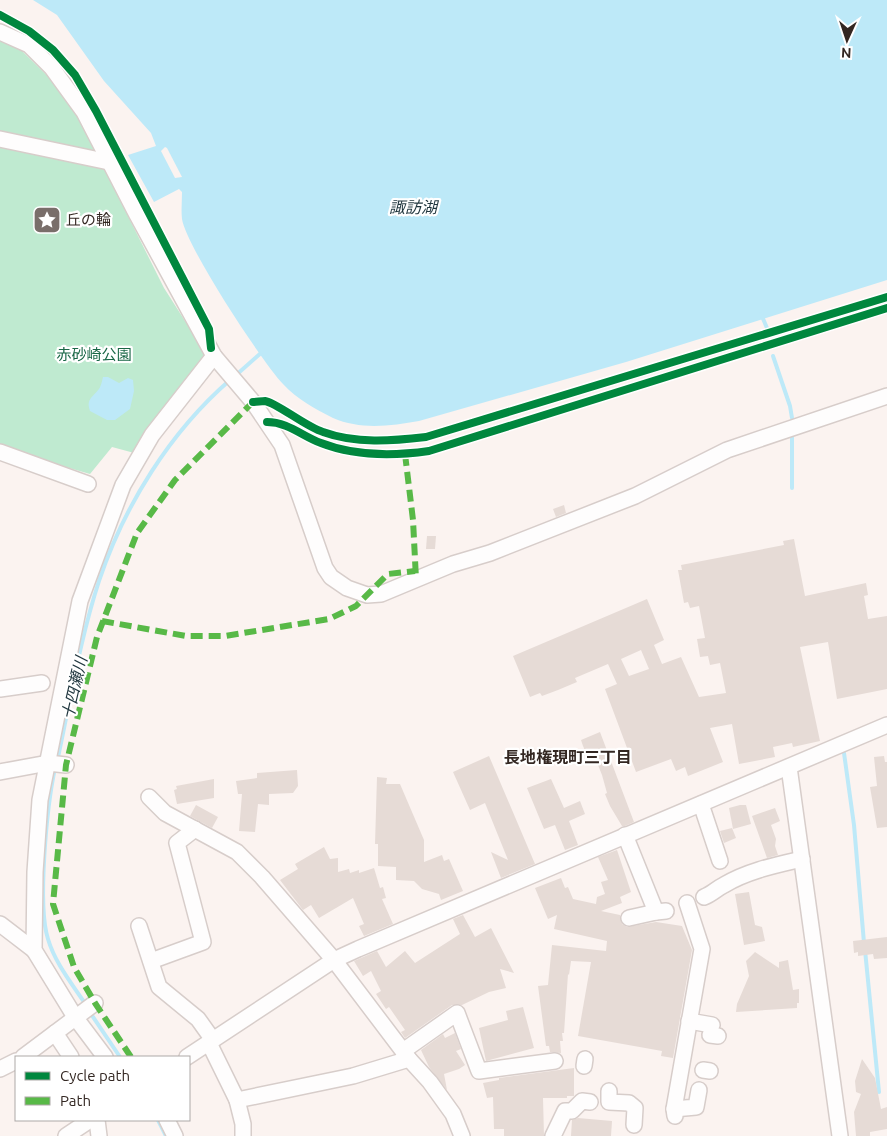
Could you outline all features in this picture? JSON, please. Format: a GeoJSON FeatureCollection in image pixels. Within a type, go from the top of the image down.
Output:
{"type":"FeatureCollection","features":[{"type":"Feature","properties":{"kind":"street"},"geometry":{"type":"LineString","coordinates":[[0,32],[29,45],[52,68],[84,112],[109,162],[217,359],[248,396],[282,445],[325,568],[339,584],[366,595],[381,594],[452,564],[490,553],[635,496],[728,450],[887,396]]}},
{"type":"Feature","properties":{"kind":"street"},"geometry":{"type":"LineString","coordinates":[[0,139],[109,162]]}},
{"type":"Feature","properties":{"kind":"street"},"geometry":{"type":"LineString","coordinates":[[34,950],[40,800],[57,764],[80,600],[123,485],[152,435],[217,359]]}},
{"type":"Feature","properties":{"kind":"street"},"geometry":{"type":"LineString","coordinates":[[0,452],[88,484]]}},
{"type":"Feature","properties":{"kind":"street"},"geometry":{"type":"LineString","coordinates":[[0,690],[42,683]]}},
{"type":"Feature","properties":{"kind":"street"},"geometry":{"type":"LineString","coordinates":[[189,1056],[334,960],[470,900],[625,836],[684,818],[700,804],[887,725]]}},
{"type":"Feature","properties":{"kind":"street"},"geometry":{"type":"LineString","coordinates":[[0,772],[57,764]]}},
{"type":"Feature","properties":{"kind":"street"},"geometry":{"type":"LineString","coordinates":[[789,767],[840,1136]]}},
{"type":"Feature","properties":{"kind":"street"},"geometry":{"type":"LineString","coordinates":[[149,797],[165,813],[237,852],[262,877],[334,960],[406,1055],[430,1082],[453,1114],[462,1136]]}},
{"type":"Feature","properties":{"kind":"street"},"geometry":{"type":"LineString","coordinates":[[700,804],[720,861]]}},
{"type":"Feature","properties":{"kind":"street"},"geometry":{"type":"LineString","coordinates":[[151,961],[203,942],[177,843],[195,830]]}},
{"type":"Feature","properties":{"kind":"street"},"geometry":{"type":"LineString","coordinates":[[625,836],[661,911],[629,918]]}},
{"type":"Feature","properties":{"kind":"street"},"geometry":{"type":"LineString","coordinates":[[708,898],[724,884],[766,868],[802,860]]}},
{"type":"Feature","properties":{"kind":"street"},"geometry":{"type":"LineString","coordinates":[[687,903],[702,949],[689,1021],[672,1082],[674,1113],[696,1107],[699,1090]]}},
{"type":"Feature","properties":{"kind":"street"},"geometry":{"type":"LineString","coordinates":[[0,924],[34,950],[104,1056]]}},
{"type":"Feature","properties":{"kind":"street"},"geometry":{"type":"LineString","coordinates":[[140,926],[160,987],[198,1019],[211,1042],[237,1100],[243,1124],[242,1136]]}},
{"type":"Feature","properties":{"kind":"street"},"geometry":{"type":"LineString","coordinates":[[24,1056],[94,1004]]}},
{"type":"Feature","properties":{"kind":"street"},"geometry":{"type":"LineString","coordinates":[[237,1100],[353,1076],[406,1055],[457,1013],[479,1072],[555,1061]]}},
{"type":"Feature","properties":{"kind":"street"},"geometry":{"type":"LineString","coordinates":[[689,1021],[713,1032]]}},
{"type":"Feature","properties":{"kind":"street"},"geometry":{"type":"LineString","coordinates":[[55,1032],[70,1056]]}},
{"type":"Feature","properties":{"kind":"street"},"geometry":{"type":"LineString","coordinates":[[0,1069],[15,1062]]}},
{"type":"Feature","properties":{"kind":"street"},"geometry":{"type":"LineString","coordinates":[[609,1091],[608,1102],[629,1103],[635,1108],[634,1125]]}},
{"type":"Feature","properties":{"kind":"street"},"geometry":{"type":"LineString","coordinates":[[553,1136],[565,1111],[572,1111],[585,1099]]}},
{"type":"Feature","properties":{"kind":"street"},"geometry":{"type":"LineString","coordinates":[[66,1136],[88,1121]]}},
{"type":"Feature","properties":{"kind":"street"},"geometry":{"type":"LineString","coordinates":[[97,1121],[99,1136]]}},
{"type":"Feature","properties":{"kind":"street"},"geometry":{"type":"LineString","coordinates":[[168,1121],[175,1136]]}},
{"type":"Feature","properties":{"kind":"green space","name":"赤砂崎公園"},"geometry":{"type":"Polygon","coordinates":[[[0,37],[20,49],[68,96],[164,288],[208,357],[138,454],[112,447],[90,474],[0,448],[0,37]]]}},
{"type":"Feature","properties":{"kind":"water","name":"諏訪湖"},"geometry":{"type":"Polygon","coordinates":[[[33,0],[887,0],[887,280],[626,362],[419,421],[376,426],[343,422],[326,415],[300,399],[283,384],[259,353],[210,277],[187,233],[182,219],[182,192],[179,189],[154,202],[128,155],[156,146],[151,133],[104,81],[57,15],[33,0]]]}},
{"type":"Feature","properties":{"kind":"water"},"geometry":{"type":"Polygon","coordinates":[[[103,377],[108,377],[119,383],[128,378],[133,380],[134,391],[130,409],[115,420],[107,420],[90,411],[89,401],[100,388],[103,377]]]}},
{"type":"Feature","properties":{"kind":"pier"},"geometry":{"type":"Polygon","coordinates":[[[165,147],[182,177],[175,178],[161,151],[165,147]]]}},
{"type":"Feature","properties":{"kind":"building"},"geometry":{"type":"Polygon","coordinates":[[[564,505],[566,513],[556,517],[553,509],[564,505]]]}},
{"type":"Feature","properties":{"kind":"building"},"geometry":{"type":"Polygon","coordinates":[[[427,536],[436,536],[435,549],[426,549],[427,536]]]}},
{"type":"Feature","properties":{"kind":"building"},"geometry":{"type":"Polygon","coordinates":[[[794,539],[805,596],[866,583],[868,595],[864,596],[868,619],[887,616],[887,689],[837,699],[828,642],[800,647],[820,741],[793,747],[792,743],[773,747],[775,757],[739,764],[732,724],[710,728],[723,762],[688,776],[685,767],[676,771],[671,759],[636,772],[605,689],[617,684],[608,664],[575,678],[577,682],[542,696],[540,693],[530,697],[513,656],[647,599],[664,640],[654,645],[662,664],[681,657],[699,697],[726,693],[720,663],[710,665],[708,656],[700,657],[697,639],[705,638],[699,606],[690,608],[688,602],[684,603],[678,570],[682,570],[681,565],[784,545],[783,541],[794,539]],[[641,650],[621,659],[629,676],[649,669],[641,650]]]}},
{"type":"Feature","properties":{"kind":"building"},"geometry":{"type":"Polygon","coordinates":[[[600,732],[634,822],[625,826],[622,826],[610,806],[605,794],[607,793],[602,775],[594,755],[588,757],[581,740],[600,732]]]}},
{"type":"Feature","properties":{"kind":"building"},"geometry":{"type":"Polygon","coordinates":[[[489,756],[535,864],[501,878],[491,852],[508,860],[485,803],[470,810],[453,772],[489,756]]]}},
{"type":"Feature","properties":{"kind":"building"},"geometry":{"type":"Polygon","coordinates":[[[884,756],[885,762],[887,762],[887,827],[877,828],[870,787],[877,786],[874,757],[884,756]]]}},
{"type":"Feature","properties":{"kind":"building"},"geometry":{"type":"Polygon","coordinates":[[[297,770],[298,786],[293,793],[269,794],[269,805],[258,804],[255,832],[239,831],[242,794],[238,794],[236,781],[257,778],[257,773],[297,770]]]}},
{"type":"Feature","properties":{"kind":"building"},"geometry":{"type":"Polygon","coordinates":[[[377,777],[387,778],[386,784],[400,784],[424,840],[424,862],[442,855],[444,861],[449,859],[463,891],[441,900],[439,894],[422,889],[414,881],[396,880],[396,867],[378,866],[378,844],[375,844],[377,777]]]}},
{"type":"Feature","properties":{"kind":"building"},"geometry":{"type":"Polygon","coordinates":[[[214,779],[214,798],[177,804],[174,790],[177,789],[176,786],[214,779]]]}},
{"type":"Feature","properties":{"kind":"building"},"geometry":{"type":"Polygon","coordinates":[[[551,779],[564,808],[580,801],[585,814],[569,821],[578,845],[565,850],[555,825],[544,829],[527,788],[551,779]]]}},
{"type":"Feature","properties":{"kind":"building"},"geometry":{"type":"Polygon","coordinates":[[[196,805],[218,817],[212,828],[190,816],[196,805]]]}},
{"type":"Feature","properties":{"kind":"building"},"geometry":{"type":"Polygon","coordinates":[[[746,805],[751,824],[733,829],[729,808],[746,805]]]}},
{"type":"Feature","properties":{"kind":"building"},"geometry":{"type":"Polygon","coordinates":[[[775,808],[780,821],[771,825],[776,839],[775,846],[778,855],[767,858],[752,816],[775,808]]]}},
{"type":"Feature","properties":{"kind":"building"},"geometry":{"type":"Polygon","coordinates":[[[732,828],[736,838],[724,843],[720,831],[732,828]]]}},
{"type":"Feature","properties":{"kind":"building"},"geometry":{"type":"Polygon","coordinates":[[[324,847],[330,859],[338,858],[338,872],[349,869],[350,873],[359,870],[359,873],[374,868],[380,888],[383,887],[386,898],[382,899],[393,924],[364,936],[359,926],[364,924],[353,898],[319,918],[311,905],[303,910],[280,880],[298,869],[295,864],[324,847]]]}},
{"type":"Feature","properties":{"kind":"building"},"geometry":{"type":"Polygon","coordinates":[[[617,850],[631,892],[620,897],[622,903],[601,911],[620,915],[622,924],[627,927],[656,922],[682,926],[692,950],[673,1058],[661,1056],[662,1051],[578,1036],[591,962],[571,961],[568,974],[564,1033],[562,1033],[563,1041],[560,1041],[561,1053],[550,1052],[549,1046],[546,1046],[538,986],[548,985],[552,945],[606,951],[607,941],[554,929],[557,915],[548,919],[535,888],[561,878],[565,888],[568,887],[573,899],[596,904],[597,897],[605,894],[601,882],[608,880],[598,857],[617,850]]]}},
{"type":"Feature","properties":{"kind":"building"},"geometry":{"type":"Polygon","coordinates":[[[749,892],[755,925],[762,927],[765,941],[744,945],[735,894],[749,892]]]}},
{"type":"Feature","properties":{"kind":"building"},"geometry":{"type":"Polygon","coordinates":[[[463,915],[475,937],[491,928],[514,973],[500,969],[506,988],[489,992],[462,1005],[452,1005],[405,1038],[401,1032],[405,1030],[389,1007],[386,1009],[376,994],[381,991],[371,971],[363,976],[354,961],[377,951],[386,967],[405,951],[415,963],[460,934],[453,919],[463,915]]]}},
{"type":"Feature","properties":{"kind":"building"},"geometry":{"type":"Polygon","coordinates":[[[887,937],[887,958],[874,959],[873,954],[858,956],[858,952],[854,953],[853,941],[887,937]]]}},
{"type":"Feature","properties":{"kind":"building"},"geometry":{"type":"Polygon","coordinates":[[[755,952],[779,968],[779,962],[788,960],[793,990],[799,989],[797,1008],[736,1012],[737,1004],[749,976],[746,961],[755,952]]]}},
{"type":"Feature","properties":{"kind":"building"},"geometry":{"type":"Polygon","coordinates":[[[523,1007],[534,1048],[486,1061],[479,1028],[508,1020],[506,1011],[523,1007]]]}},
{"type":"Feature","properties":{"kind":"building"},"geometry":{"type":"Polygon","coordinates":[[[455,1033],[461,1049],[456,1051],[465,1065],[444,1074],[447,1090],[429,1067],[421,1050],[443,1034],[445,1038],[455,1033]]]}},
{"type":"Feature","properties":{"kind":"building"},"geometry":{"type":"Polygon","coordinates":[[[862,1059],[875,1078],[881,1109],[887,1107],[887,1129],[870,1132],[870,1136],[856,1136],[854,1112],[861,1094],[856,1092],[855,1081],[862,1059]]]}},
{"type":"Feature","properties":{"kind":"building"},"geometry":{"type":"Polygon","coordinates":[[[574,1068],[574,1096],[567,1096],[567,1098],[543,1098],[544,1136],[504,1136],[504,1129],[494,1129],[493,1097],[487,1098],[483,1083],[499,1080],[499,1078],[574,1068]]]}},
{"type":"Feature","properties":{"kind":"building"},"geometry":{"type":"Polygon","coordinates":[[[578,1118],[612,1121],[611,1136],[571,1136],[572,1120],[578,1118]]]}},
{"type":"Feature","properties":{"kind":"waterway"},"geometry":{"type":"LineString","coordinates":[[761,314],[767,328]]}},
{"type":"Feature","properties":{"kind":"waterway","name":"十四瀬川"},"geometry":{"type":"LineString","coordinates":[[235,376],[261,353],[261,349]]}},
{"type":"Feature","properties":{"kind":"waterway"},"geometry":{"type":"LineString","coordinates":[[773,356],[790,406],[792,418]]}},
{"type":"Feature","properties":{"kind":"waterway","name":"十四瀬川"},"geometry":{"type":"LineString","coordinates":[[57,762],[92,603],[109,553],[151,472],[188,423],[208,400],[230,380]]}},
{"type":"Feature","properties":{"kind":"waterway"},"geometry":{"type":"LineString","coordinates":[[792,437],[792,488]]}},
{"type":"Feature","properties":{"kind":"waterway"},"geometry":{"type":"LineString","coordinates":[[844,753],[854,825],[864,943]]}},
{"type":"Feature","properties":{"kind":"waterway","name":"十四瀬川"},"geometry":{"type":"LineString","coordinates":[[55,768],[44,855],[43,903],[45,923],[51,948],[64,973],[86,1005]]}},
{"type":"Feature","properties":{"kind":"waterway"},"geometry":{"type":"LineString","coordinates":[[865,950],[879,1092]]}},
{"type":"Feature","properties":{"kind":"waterway","name":"十四瀬川"},"geometry":{"type":"LineString","coordinates":[[89,1011],[119,1056]]}},
{"type":"Feature","properties":{"kind":"waterway","name":"十四瀬川"},"geometry":{"type":"LineString","coordinates":[[158,1121],[166,1136]]}},
{"type":"Feature","properties":{"kind":"marked path"},"geometry":{"type":"LineString","coordinates":[[130,1056],[95,1003],[74,967],[53,904],[66,765],[97,637],[137,533],[175,480],[253,402]]}},
{"type":"Feature","properties":{"kind":"marked path"},"geometry":{"type":"LineString","coordinates":[[405,454],[413,520],[416,579]]}},
{"type":"Feature","properties":{"kind":"marked path"},"geometry":{"type":"LineString","coordinates":[[102,621],[186,636],[225,636],[329,619],[356,606],[388,574],[415,571]]}},
{"type":"Feature","properties":{"kind":"cycle path"},"geometry":{"type":"LineString","coordinates":[[0,15],[29,31],[53,50],[75,75],[96,111],[209,329],[211,348]]}},
{"type":"Feature","properties":{"kind":"cycle path"},"geometry":{"type":"LineString","coordinates":[[253,402],[265,401],[270,403],[308,425],[336,436],[361,440],[426,437],[887,297]]}},
{"type":"Feature","properties":{"kind":"cycle path"},"geometry":{"type":"LineString","coordinates":[[267,422],[282,424],[321,443],[360,453],[402,454],[429,451],[887,308]]}},
{"type":"Feature","properties":{"kind":"place","name":"丘の輪"},"geometry":{"type":"Point","coordinates":[47,220]}},
{"type":"Feature","properties":{"kind":"district","name":"長地権現町三丁目"},"geometry":{"type":"Point","coordinates":[568,757]}}]}
